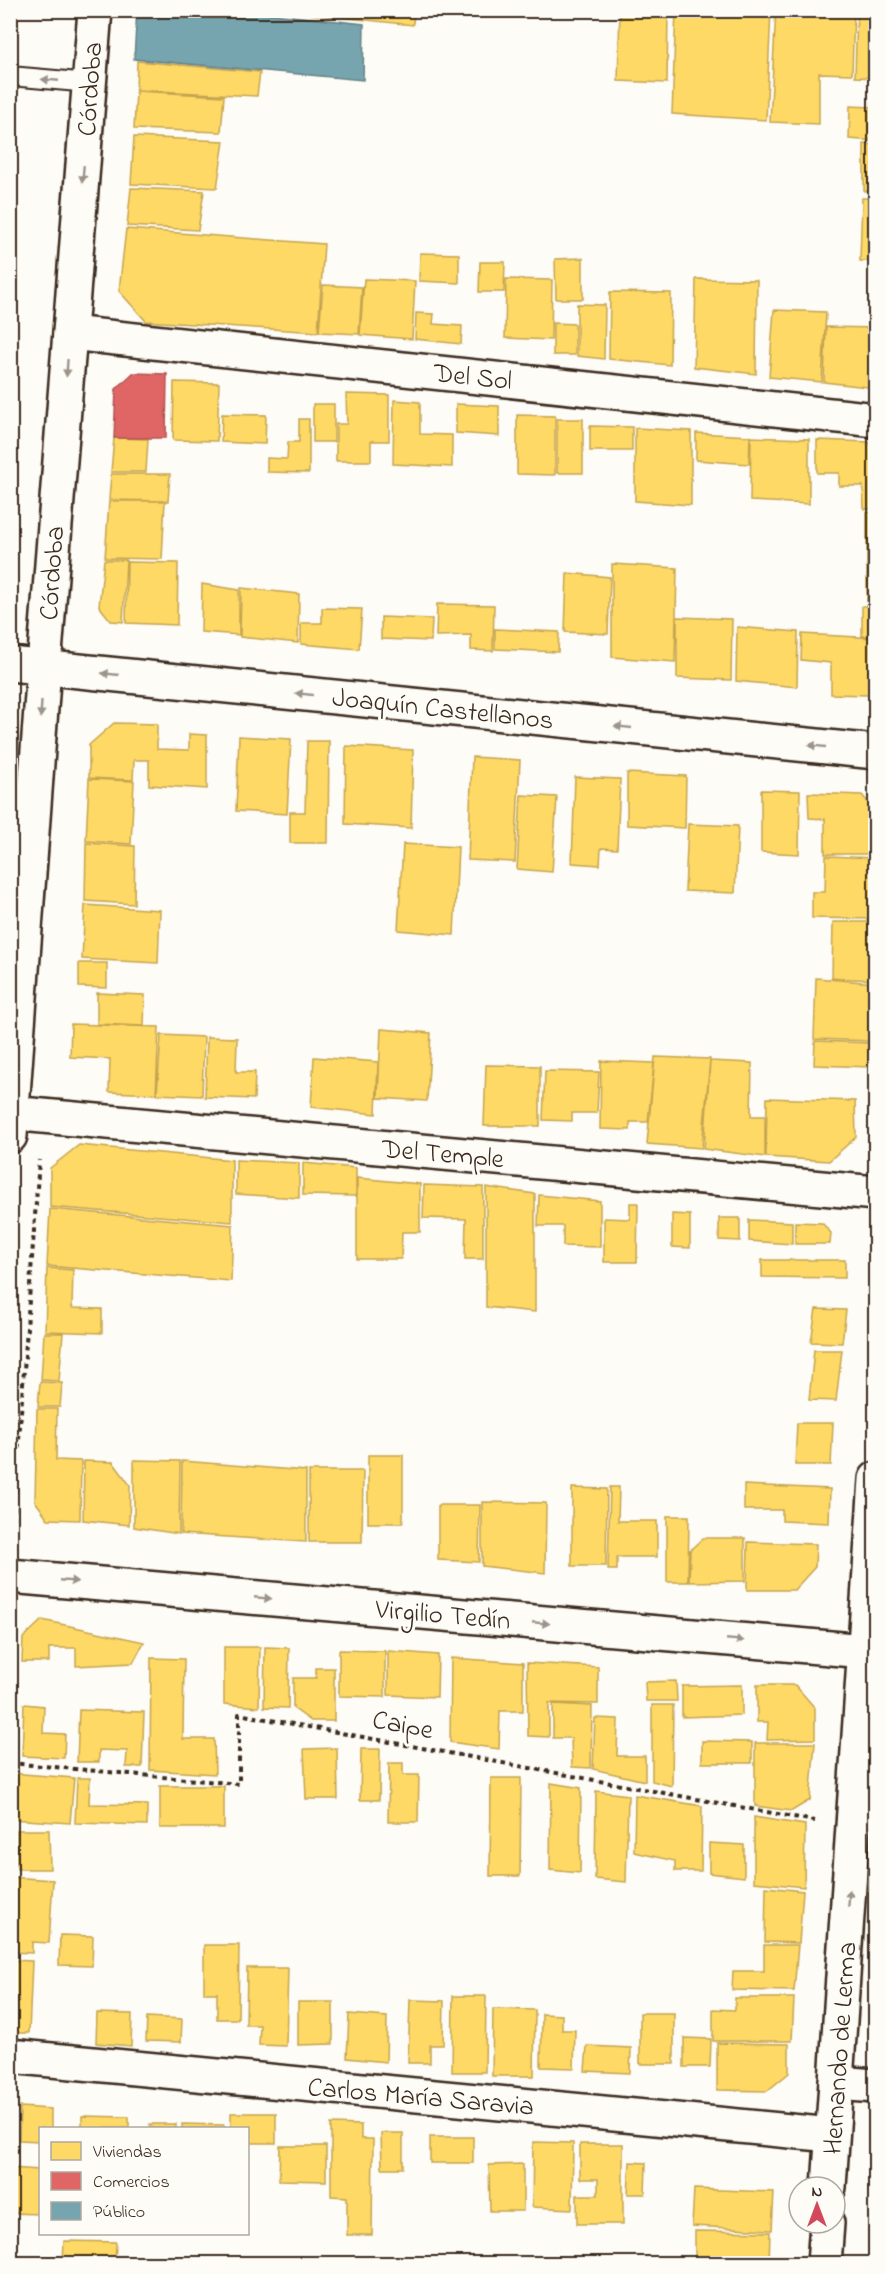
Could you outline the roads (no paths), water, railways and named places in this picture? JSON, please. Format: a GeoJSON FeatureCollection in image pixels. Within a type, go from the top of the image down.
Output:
{"type":"FeatureCollection","features":[{"type":"Feature","properties":{"kind":"street","name":"Córdoba"},"geometry":{"type":"LineString","coordinates":[[11,1121],[95,10]]}},
{"type":"Feature","properties":{"kind":"street","name":"Del Sol"},"geometry":{"type":"LineString","coordinates":[[70,333],[876,420]]}},
{"type":"Feature","properties":{"kind":"street","name":"Joaquín Castellanos"},"geometry":{"type":"LineString","coordinates":[[10,664],[876,752]]}},
{"type":"Feature","properties":{"kind":"street","name":"Del Temple"},"geometry":{"type":"LineString","coordinates":[[11,1121],[876,1193]]}},
{"type":"Feature","properties":{"kind":"street","name":"Hernando de Lerma"},"geometry":{"type":"LineString","coordinates":[[830,2175],[854,1828],[870,1651],[876,1479]]}},
{"type":"Feature","properties":{"kind":"street","name":"Virgilio Tedín"},"geometry":{"type":"LineString","coordinates":[[10,1576],[870,1651]]}},
{"type":"Feature","properties":{"kind":"street","name":"Carlos María Saravia"},"geometry":{"type":"LineString","coordinates":[[10,2056],[832,2135]]}},
{"type":"Feature","properties":{"kind":"street"},"geometry":{"type":"LineString","coordinates":[[836,2083],[876,2086]]}},
{"type":"Feature","properties":{"kind":"street"},"geometry":{"type":"LineString","coordinates":[[824,2264],[826,2235]]}},
{"type":"Feature","properties":{"kind":"lane"},"geometry":{"type":"LineString","coordinates":[[10,76],[90,83]]}}]}
